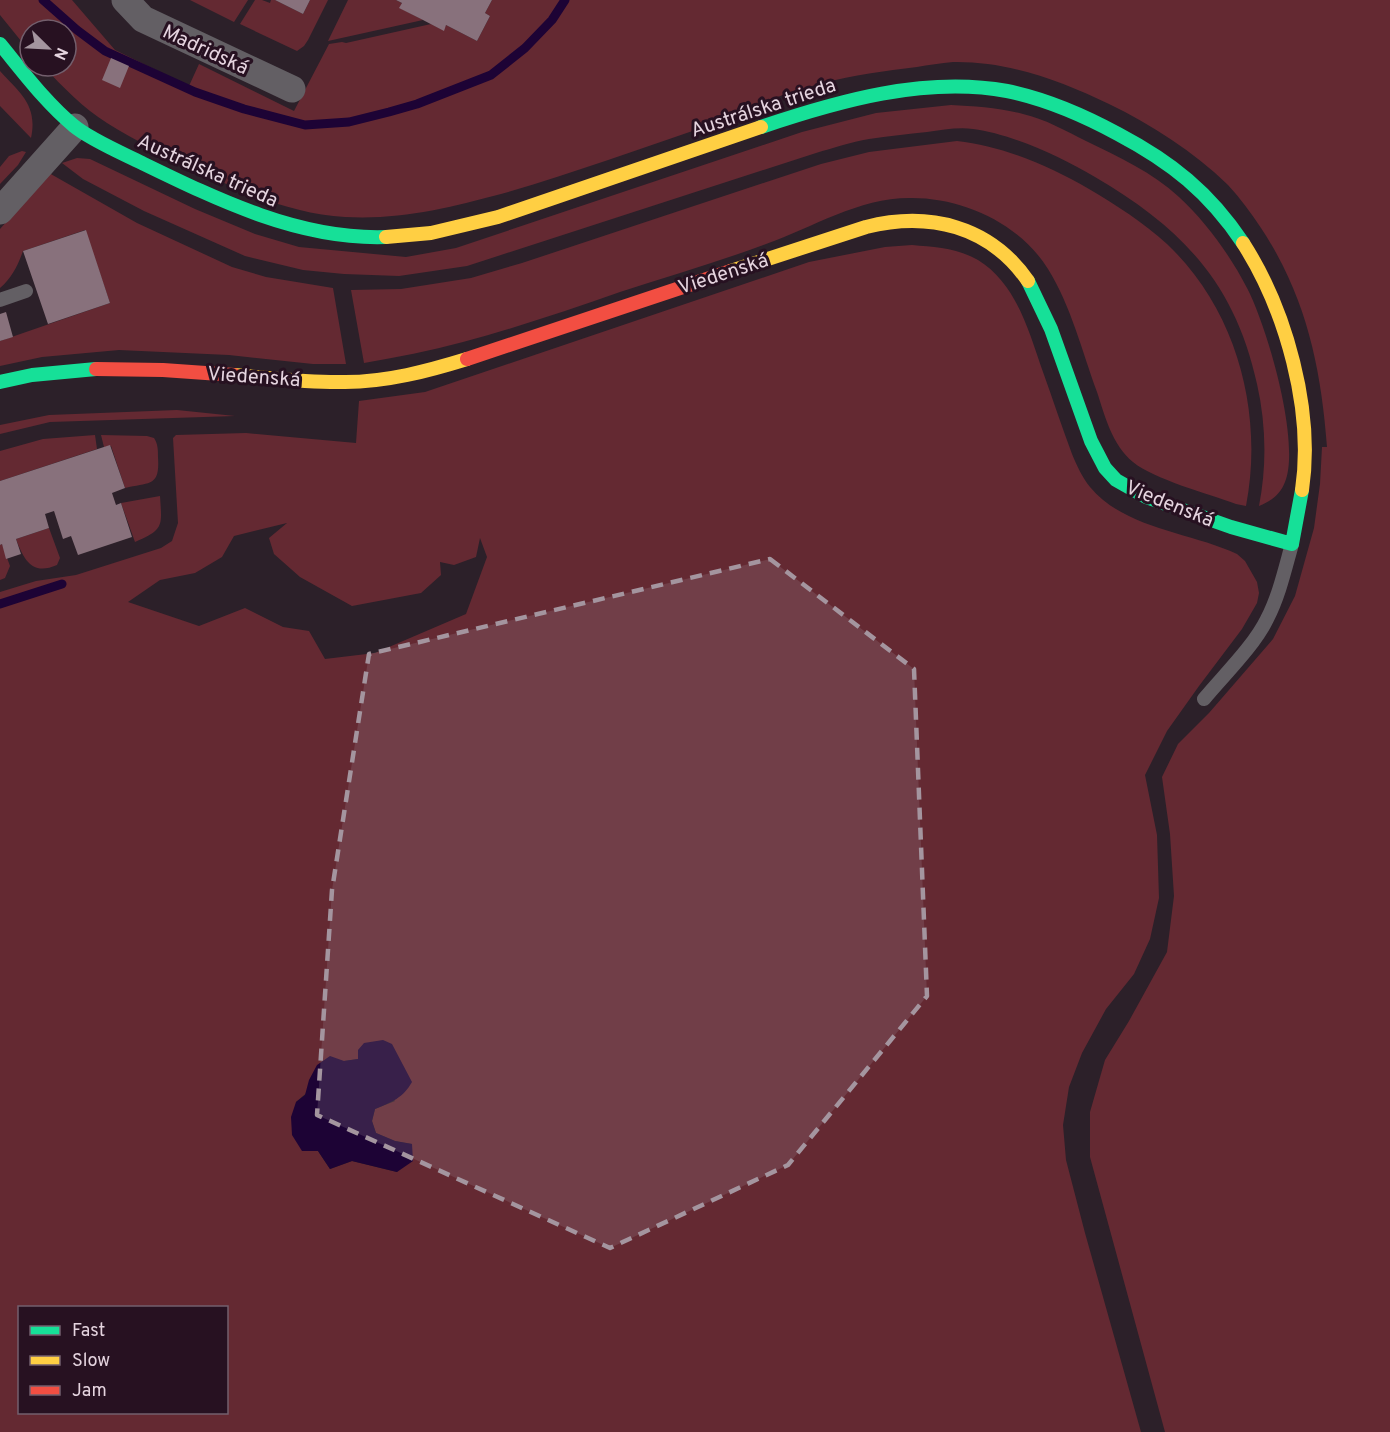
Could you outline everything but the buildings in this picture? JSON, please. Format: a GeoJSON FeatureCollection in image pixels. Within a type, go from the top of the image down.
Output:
{"type":"FeatureCollection","features":[{"type":"Feature","properties":{"kind":"street","name":"Madridská"},"geometry":{"type":"LineString","coordinates":[[125,0],[143,19],[292,89]]}},
{"type":"Feature","properties":{"kind":"street","name":"Austrálska trieda"},"geometry":{"type":"LineString","coordinates":[[0,44],[36,87],[75,126],[120,152],[234,207],[315,231],[372,238],[437,232],[498,217],[804,111],[870,94],[943,87],[986,87],[1035,97],[1081,115],[1136,143],[1178,170],[1207,196],[1235,232],[1261,276],[1280,320],[1294,368],[1302,414],[1305,451],[1304,478],[1292,544]]}},
{"type":"Feature","properties":{"kind":"street"},"geometry":{"type":"LineString","coordinates":[[0,211],[75,126]]}},
{"type":"Feature","properties":{"kind":"street","name":"Viedenská"},"geometry":{"type":"LineString","coordinates":[[0,382],[88,369],[171,370],[354,383],[383,380],[478,355],[841,234],[882,224],[912,221],[946,225],[979,236],[1000,249],[1017,265],[1029,281],[1043,308],[1100,462],[1116,480],[1146,497],[1231,527],[1292,544]]}},
{"type":"Feature","properties":{"kind":"lane"},"geometry":{"type":"LineString","coordinates":[[0,300],[26,291]]}},
{"type":"Feature","properties":{"kind":"lane"},"geometry":{"type":"LineString","coordinates":[[1203,699],[1267,620],[1292,544]]}},
{"type":"Feature","properties":{"kind":"highlighted area"},"geometry":{"type":"Polygon","coordinates":[[[770,559],[914,669],[927,996],[788,1165],[610,1248],[317,1115],[332,890],[369,654],[770,559]]]}},
{"type":"Feature","properties":{"kind":"shaded area"},"geometry":{"type":"Polygon","coordinates":[[[0,0],[72,0],[115,50],[189,86],[199,64],[294,111],[329,44],[346,43],[431,24],[443,30],[446,25],[477,41],[490,16],[485,13],[492,0],[1390,0],[1390,1432],[1165,1432],[1090,1157],[1090,1112],[1105,1060],[1167,952],[1174,896],[1170,834],[1162,777],[1178,744],[1209,713],[1273,639],[1295,596],[1314,528],[1322,447],[1327,447],[1315,360],[1300,306],[1277,254],[1261,228],[1228,185],[1201,161],[1171,140],[1141,121],[1090,95],[1052,80],[1013,69],[953,62],[857,75],[808,87],[707,122],[707,126],[605,161],[462,204],[386,217],[325,215],[266,200],[209,176],[128,135],[81,104],[55,78],[78,78],[78,18],[18,18],[18,37],[0,15],[0,0]]]}},
{"type":"Feature","properties":{"kind":"shaded area"},"geometry":{"type":"Polygon","coordinates":[[[190,0],[248,0],[234,22],[190,0]]]}},
{"type":"Feature","properties":{"kind":"shaded area"},"geometry":{"type":"Polygon","coordinates":[[[255,0],[270,3],[271,0],[275,0],[303,14],[310,0],[328,0],[308,40],[297,51],[240,24],[255,0]]]}},
{"type":"Feature","properties":{"kind":"shaded area"},"geometry":{"type":"Polygon","coordinates":[[[348,0],[396,0],[402,3],[400,8],[423,20],[328,41],[348,0]]]}},
{"type":"Feature","properties":{"kind":"shaded area"},"geometry":{"type":"Polygon","coordinates":[[[0,71],[26,100],[30,108],[31,138],[0,106],[0,71]]]}},
{"type":"Feature","properties":{"kind":"shaded area"},"geometry":{"type":"Polygon","coordinates":[[[951,105],[1014,112],[1055,126],[1123,159],[1158,180],[1179,197],[1208,228],[1233,263],[1247,288],[1264,329],[1280,385],[1289,441],[1289,464],[1285,482],[1275,497],[1259,506],[1264,460],[1264,429],[1257,384],[1247,348],[1235,316],[1219,288],[1200,262],[1179,238],[1126,196],[1067,162],[1036,147],[1004,136],[973,129],[956,129],[856,142],[467,266],[399,276],[303,270],[245,256],[144,211],[83,179],[62,163],[77,158],[90,159],[195,209],[255,234],[299,247],[406,257],[456,248],[802,132],[876,113],[951,105]]]}},
{"type":"Feature","properties":{"kind":"shaded area"},"geometry":{"type":"Polygon","coordinates":[[[957,141],[1008,152],[1042,165],[1089,189],[1148,228],[1167,244],[1191,270],[1228,331],[1240,365],[1251,435],[1251,471],[1246,506],[1167,480],[1133,462],[1114,439],[1063,298],[1048,269],[1036,253],[1022,239],[989,217],[951,203],[932,199],[912,198],[874,202],[838,214],[748,251],[522,325],[438,348],[364,363],[351,290],[401,289],[471,278],[821,164],[869,152],[957,141]]]}},
{"type":"Feature","properties":{"kind":"shaded area"},"geometry":{"type":"Polygon","coordinates":[[[22,151],[26,152],[18,165],[0,184],[0,167],[9,156],[22,151]]]}},
{"type":"Feature","properties":{"kind":"shaded area"},"geometry":{"type":"Polygon","coordinates":[[[49,173],[137,223],[232,267],[266,277],[333,288],[346,364],[313,364],[229,355],[119,350],[42,357],[0,366],[0,341],[110,303],[85,230],[23,251],[14,271],[0,288],[0,229],[49,173]]]}},
{"type":"Feature","properties":{"kind":"shaded area"},"geometry":{"type":"Polygon","coordinates":[[[912,245],[937,247],[978,260],[1003,282],[1020,310],[1072,454],[1090,487],[1104,501],[1140,521],[1237,554],[1245,561],[1257,582],[1259,593],[1257,603],[1242,629],[1167,731],[1145,775],[1157,835],[1159,898],[1150,939],[1134,974],[1106,1009],[1082,1053],[1069,1087],[1063,1125],[1066,1160],[1141,1432],[0,1432],[0,592],[36,581],[76,575],[161,548],[172,541],[178,523],[173,438],[176,435],[246,433],[356,443],[359,401],[425,392],[809,262],[885,247],[912,245]],[[287,523],[234,536],[222,557],[195,573],[160,580],[128,602],[199,626],[245,608],[283,627],[309,631],[325,659],[375,653],[466,614],[487,557],[480,538],[476,557],[454,565],[440,562],[441,575],[421,593],[352,606],[300,577],[274,554],[269,538],[287,523]],[[358,1059],[344,1061],[296,1102],[318,1151],[330,1169],[352,1161],[397,1172],[412,1144],[395,1141],[376,1133],[372,1121],[375,1109],[395,1101],[358,1059]]]}},
{"type":"Feature","properties":{"kind":"shaded area"},"geometry":{"type":"Polygon","coordinates":[[[177,410],[235,416],[50,422],[0,434],[0,425],[49,415],[177,410]]]}},
{"type":"Feature","properties":{"kind":"shaded area"},"geometry":{"type":"Polygon","coordinates":[[[95,435],[97,449],[0,481],[0,451],[43,439],[95,435]]]}},
{"type":"Feature","properties":{"kind":"shaded area"},"geometry":{"type":"Polygon","coordinates":[[[101,435],[154,438],[158,452],[158,467],[152,482],[125,488],[111,446],[104,447],[101,435]]]}},
{"type":"Feature","properties":{"kind":"shaded area"},"geometry":{"type":"Polygon","coordinates":[[[160,496],[161,521],[159,526],[151,534],[135,542],[121,503],[160,496]]]}},
{"type":"Feature","properties":{"kind":"shaded area"},"geometry":{"type":"Polygon","coordinates":[[[49,528],[60,558],[57,565],[41,569],[30,564],[16,539],[49,528]]]}},
{"type":"Feature","properties":{"kind":"shaded area"},"geometry":{"type":"Polygon","coordinates":[[[2,544],[10,566],[5,578],[0,580],[0,545],[2,544]]]}},
{"type":"Feature","properties":{"kind":"shaded area"},"geometry":{"type":"Polygon","coordinates":[[[383,1040],[392,1044],[412,1082],[401,1096],[375,1109],[372,1121],[376,1133],[395,1141],[412,1144],[413,1161],[397,1172],[352,1161],[330,1169],[318,1151],[302,1151],[292,1135],[291,1117],[296,1102],[305,1095],[309,1080],[317,1065],[330,1056],[344,1061],[358,1059],[358,1050],[364,1043],[383,1040]]]}},
{"type":"Feature","properties":{"kind":"waterway"},"geometry":{"type":"LineString","coordinates":[[43,0],[105,51],[195,92],[244,109],[305,125],[349,122],[389,112],[417,104],[491,75],[525,48],[552,20],[565,0]]}},
{"type":"Feature","properties":{"kind":"waterway"},"geometry":{"type":"LineString","coordinates":[[0,604],[62,584]]}},
{"type":"Feature","properties":{"kind":"traffic: fast"},"geometry":{"type":"LineString","coordinates":[[0,44],[35,87],[64,117],[81,131],[107,146],[200,191],[260,215],[322,232],[386,237]]}},
{"type":"Feature","properties":{"kind":"traffic: fast"},"geometry":{"type":"LineString","coordinates":[[761,127],[851,100],[913,89],[976,87],[1022,94],[1091,120],[1172,167],[1217,208],[1243,243]]}},
{"type":"Feature","properties":{"kind":"traffic: fast"},"geometry":{"type":"LineString","coordinates":[[1028,281],[1051,329],[1091,441],[1105,468],[1116,480],[1146,497],[1231,527],[1292,544],[1302,490]]}},
{"type":"Feature","properties":{"kind":"traffic: fast"},"geometry":{"type":"LineString","coordinates":[[0,382],[32,375],[96,369]]}},
{"type":"Feature","properties":{"kind":"traffic: slow"},"geometry":{"type":"LineString","coordinates":[[386,237],[431,233],[498,217],[761,127]]}},
{"type":"Feature","properties":{"kind":"traffic: slow"},"geometry":{"type":"LineString","coordinates":[[731,271],[866,227],[889,222],[913,221],[956,227],[977,236],[996,247],[1013,262],[1028,281]]}},
{"type":"Feature","properties":{"kind":"traffic: slow"},"geometry":{"type":"LineString","coordinates":[[1243,243],[1272,299],[1293,362],[1304,427],[1305,459],[1302,490]]}},
{"type":"Feature","properties":{"kind":"traffic: slow"},"geometry":{"type":"LineString","coordinates":[[234,375],[317,382],[361,382],[407,375],[467,359]]}},
{"type":"Feature","properties":{"kind":"traffic: jam"},"geometry":{"type":"LineString","coordinates":[[467,359],[731,271]]}},
{"type":"Feature","properties":{"kind":"traffic: jam"},"geometry":{"type":"LineString","coordinates":[[96,369],[163,370],[234,375]]}}]}
